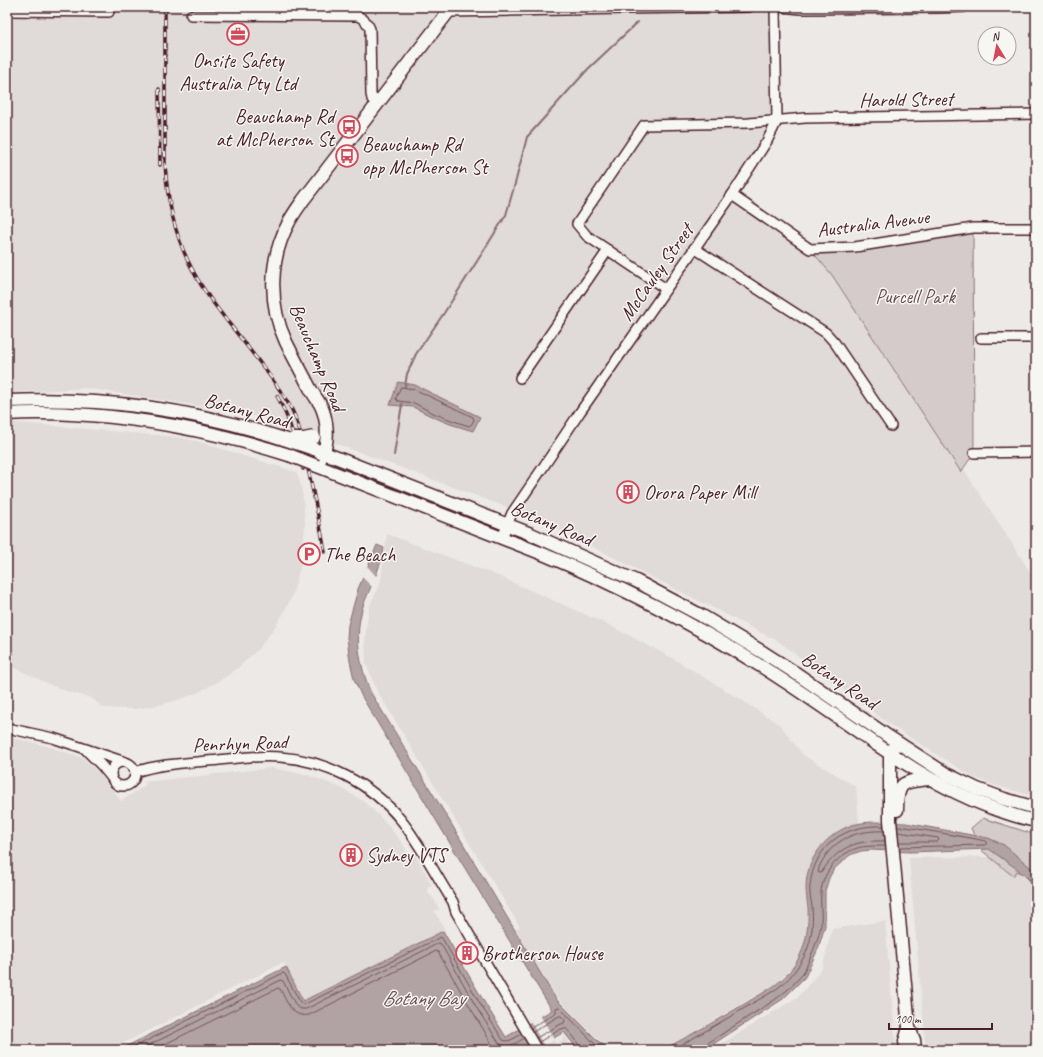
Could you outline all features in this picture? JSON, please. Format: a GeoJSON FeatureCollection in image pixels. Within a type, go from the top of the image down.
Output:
{"type":"FeatureCollection","features":[{"type":"Feature","properties":{"kind":"main road","name":"Beauchamp Road"},"geometry":{"type":"LineString","coordinates":[[320,459],[327,442],[326,422],[321,406],[286,342],[276,316],[273,295],[274,263],[289,220],[447,9]]}},
{"type":"Feature","properties":{"kind":"main road"},"geometry":{"type":"LineString","coordinates":[[284,439],[304,439],[314,437],[319,431],[320,422],[313,402],[312,392]]}},
{"type":"Feature","properties":{"kind":"main road","name":"Botany Road"},"geometry":{"type":"LineString","coordinates":[[7,401],[80,401],[142,406],[233,424],[284,439],[320,459],[626,591],[681,619],[763,667],[930,779],[954,792],[988,807],[1036,821]]}},
{"type":"Feature","properties":{"kind":"main road","name":"Botany Road"},"geometry":{"type":"LineString","coordinates":[[7,414],[41,413],[127,418],[219,434],[289,455],[320,459],[508,524],[636,581],[702,616],[788,668],[897,742],[962,782],[1004,799],[1036,808]]}},
{"type":"Feature","properties":{"kind":"main road"},"geometry":{"type":"LineString","coordinates":[[897,742],[890,753],[893,852],[909,1028],[914,1040],[915,1050]]}},
{"type":"Feature","properties":{"kind":"main road"},"geometry":{"type":"LineString","coordinates":[[893,820],[898,796],[903,785],[907,782],[930,779]]}},
{"type":"Feature","properties":{"kind":"main road"},"geometry":{"type":"LineString","coordinates":[[906,1050],[905,1041],[909,1028]]}},
{"type":"Feature","properties":{"kind":"street"},"geometry":{"type":"LineString","coordinates":[[447,9],[749,7]]}},
{"type":"Feature","properties":{"kind":"street","name":"McCauley Street"},"geometry":{"type":"LineString","coordinates":[[502,538],[512,513],[580,412],[732,195],[767,141],[777,121],[775,7]]}},
{"type":"Feature","properties":{"kind":"street"},"geometry":{"type":"LineString","coordinates":[[780,7],[801,9],[964,7]]}},
{"type":"Feature","properties":{"kind":"street"},"geometry":{"type":"LineString","coordinates":[[7,11],[109,12]]}},
{"type":"Feature","properties":{"kind":"street"},"geometry":{"type":"LineString","coordinates":[[191,15],[358,16],[364,19],[370,29],[371,94],[376,105]]}},
{"type":"Feature","properties":{"kind":"street","name":"Harold Street"},"geometry":{"type":"LineString","coordinates":[[608,250],[587,236],[577,224],[644,125],[749,123],[805,118],[1036,114]]}},
{"type":"Feature","properties":{"kind":"street","name":"Australia Avenue"},"geometry":{"type":"LineString","coordinates":[[732,195],[810,249],[855,247],[973,228],[1036,228]]}},
{"type":"Feature","properties":{"kind":"street"},"geometry":{"type":"LineString","coordinates":[[694,248],[826,333],[835,343],[891,426]]}},
{"type":"Feature","properties":{"kind":"street"},"geometry":{"type":"LineString","coordinates":[[520,378],[608,250],[666,289]]}},
{"type":"Feature","properties":{"kind":"street"},"geometry":{"type":"LineString","coordinates":[[981,338],[1036,338]]}},
{"type":"Feature","properties":{"kind":"street"},"geometry":{"type":"LineString","coordinates":[[974,453],[1036,452]]}},
{"type":"Feature","properties":{"kind":"street"},"geometry":{"type":"LineString","coordinates":[[7,728],[53,738],[130,764],[135,772],[134,781],[126,787],[116,785],[101,765],[84,749]]}},
{"type":"Feature","properties":{"kind":"street","name":"Penrhyn Road"},"geometry":{"type":"LineString","coordinates":[[135,772],[165,765],[245,757],[280,757],[316,763],[334,770],[358,783],[384,802],[412,834],[536,1048]]}},
{"type":"Feature","properties":{"kind":"street"},"geometry":{"type":"LineString","coordinates":[[111,777],[114,766],[121,762],[125,762]]}},
{"type":"Feature","properties":{"kind":"shaded area"},"geometry":{"type":"Polygon","coordinates":[[[7,7],[775,7],[777,121],[732,195],[810,249],[832,275],[893,368],[904,377],[1036,581],[1036,797],[994,785],[973,777],[892,726],[778,641],[536,518],[300,430],[244,413],[86,388],[7,393],[7,7]]]}},
{"type":"Feature","properties":{"kind":"shaded area"},"geometry":{"type":"Polygon","coordinates":[[[7,422],[177,437],[196,441],[296,472],[300,482],[303,498],[305,523],[302,560],[292,596],[283,614],[257,650],[239,667],[221,680],[197,693],[175,701],[134,709],[103,708],[92,698],[53,686],[7,664],[7,422]]]}},
{"type":"Feature","properties":{"kind":"shaded area"},"geometry":{"type":"Polygon","coordinates":[[[387,534],[498,576],[609,625],[672,658],[780,725],[803,755],[856,787],[859,823],[832,835],[817,850],[807,872],[805,887],[808,916],[807,934],[800,955],[789,971],[774,985],[675,1043],[659,1050],[617,1050],[610,1048],[595,1037],[558,999],[515,929],[520,927],[376,689],[366,663],[365,639],[369,608],[381,581],[387,534]]]}},
{"type":"Feature","properties":{"kind":"shaded area"},"geometry":{"type":"Polygon","coordinates":[[[7,737],[43,745],[83,758],[103,777],[121,801],[146,785],[144,782],[272,768],[307,775],[339,787],[362,800],[390,828],[402,843],[410,857],[415,855],[432,885],[427,888],[429,894],[439,909],[434,911],[446,932],[303,1002],[285,964],[282,963],[110,1050],[7,1050],[7,737]]]}},
{"type":"Feature","properties":{"kind":"shaded area"},"geometry":{"type":"Polygon","coordinates":[[[1021,857],[1036,870],[1036,1050],[926,1050],[909,858],[1021,857]]]}},
{"type":"Feature","properties":{"kind":"shaded area"},"geometry":{"type":"Polygon","coordinates":[[[885,921],[896,1050],[712,1050],[799,996],[822,969],[832,929],[885,921]]]}},
{"type":"Feature","properties":{"kind":"shaded area"},"geometry":{"type":"Polygon","coordinates":[[[562,1033],[574,1050],[535,1050],[553,1038],[556,1044],[565,1038],[562,1033]]]}},
{"type":"Feature","properties":{"kind":"green space","name":"Purcell Park"},"geometry":{"type":"Polygon","coordinates":[[[973,228],[974,453],[961,472],[832,275],[810,249],[973,228]]]}},
{"type":"Feature","properties":{"kind":"green space"},"geometry":{"type":"Polygon","coordinates":[[[983,818],[1036,835],[1036,887],[1024,875],[1017,871],[1013,876],[980,849],[971,828],[983,818]]]}},
{"type":"Feature","properties":{"kind":"water"},"geometry":{"type":"Polygon","coordinates":[[[398,382],[415,385],[480,417],[473,431],[450,424],[413,407],[390,405],[398,382]]]}},
{"type":"Feature","properties":{"kind":"water","name":"Botany Bay"},"geometry":{"type":"Polygon","coordinates":[[[377,545],[384,548],[383,555],[363,606],[360,617],[358,639],[363,671],[371,693],[556,999],[598,1041],[609,1049],[613,1050],[578,1050],[564,1032],[534,1050],[119,1050],[286,967],[303,1001],[443,931],[506,1037],[552,1010],[362,697],[354,679],[347,638],[348,625],[358,589],[377,545]]]}},
{"type":"Feature","properties":{"kind":"water"},"geometry":{"type":"Polygon","coordinates":[[[876,822],[906,823],[988,838],[1004,845],[1036,872],[1036,885],[989,849],[910,852],[871,850],[861,851],[850,855],[834,869],[829,878],[825,891],[825,926],[818,949],[805,977],[783,999],[704,1050],[661,1050],[737,1009],[786,976],[795,964],[803,949],[807,933],[807,877],[814,857],[826,841],[843,829],[852,825],[876,822]]]}},
{"type":"Feature","properties":{"kind":"pier"},"geometry":{"type":"Polygon","coordinates":[[[367,566],[377,577],[373,588],[362,577],[367,566]]]}},
{"type":"Feature","properties":{"kind":"pier"},"geometry":{"type":"Polygon","coordinates":[[[540,1015],[555,1040],[544,1046],[530,1021],[540,1015]]]}},
{"type":"Feature","properties":{"kind":"waterway"},"geometry":{"type":"LineString","coordinates":[[405,386],[407,374],[416,354],[444,313],[506,215],[527,137],[588,69],[638,22]]}},
{"type":"Feature","properties":{"kind":"waterway"},"geometry":{"type":"LineString","coordinates":[[394,455],[402,404]]}},
{"type":"Feature","properties":{"kind":"railway"},"geometry":{"type":"LineString","coordinates":[[165,7],[165,163],[173,218],[186,257],[204,290],[272,379],[292,410],[302,439],[325,552]]}},
{"type":"Feature","properties":{"kind":"railway"},"geometry":{"type":"LineString","coordinates":[[159,89],[160,165]]}},
{"type":"Feature","properties":{"kind":"railway"},"geometry":{"type":"LineString","coordinates":[[277,396],[289,423],[303,469]]}},
{"type":"Feature","properties":{"kind":"place","name":"Onsite Safety Australia Pty Ltd"},"geometry":{"type":"Point","coordinates":[238,34]}},
{"type":"Feature","properties":{"kind":"place","name":"Beauchamp Rd at McPherson St"},"geometry":{"type":"Point","coordinates":[349,127]}},
{"type":"Feature","properties":{"kind":"place","name":"Beauchamp Rd opp McPherson St"},"geometry":{"type":"Point","coordinates":[347,156]}},
{"type":"Feature","properties":{"kind":"place","name":"Orora Paper Mill"},"geometry":{"type":"Point","coordinates":[628,492]}},
{"type":"Feature","properties":{"kind":"place","name":"The Beach"},"geometry":{"type":"Point","coordinates":[309,554]}},
{"type":"Feature","properties":{"kind":"place","name":"Sydney VTS"},"geometry":{"type":"Point","coordinates":[351,855]}},
{"type":"Feature","properties":{"kind":"place","name":"Brotherson House"},"geometry":{"type":"Point","coordinates":[467,953]}}]}
